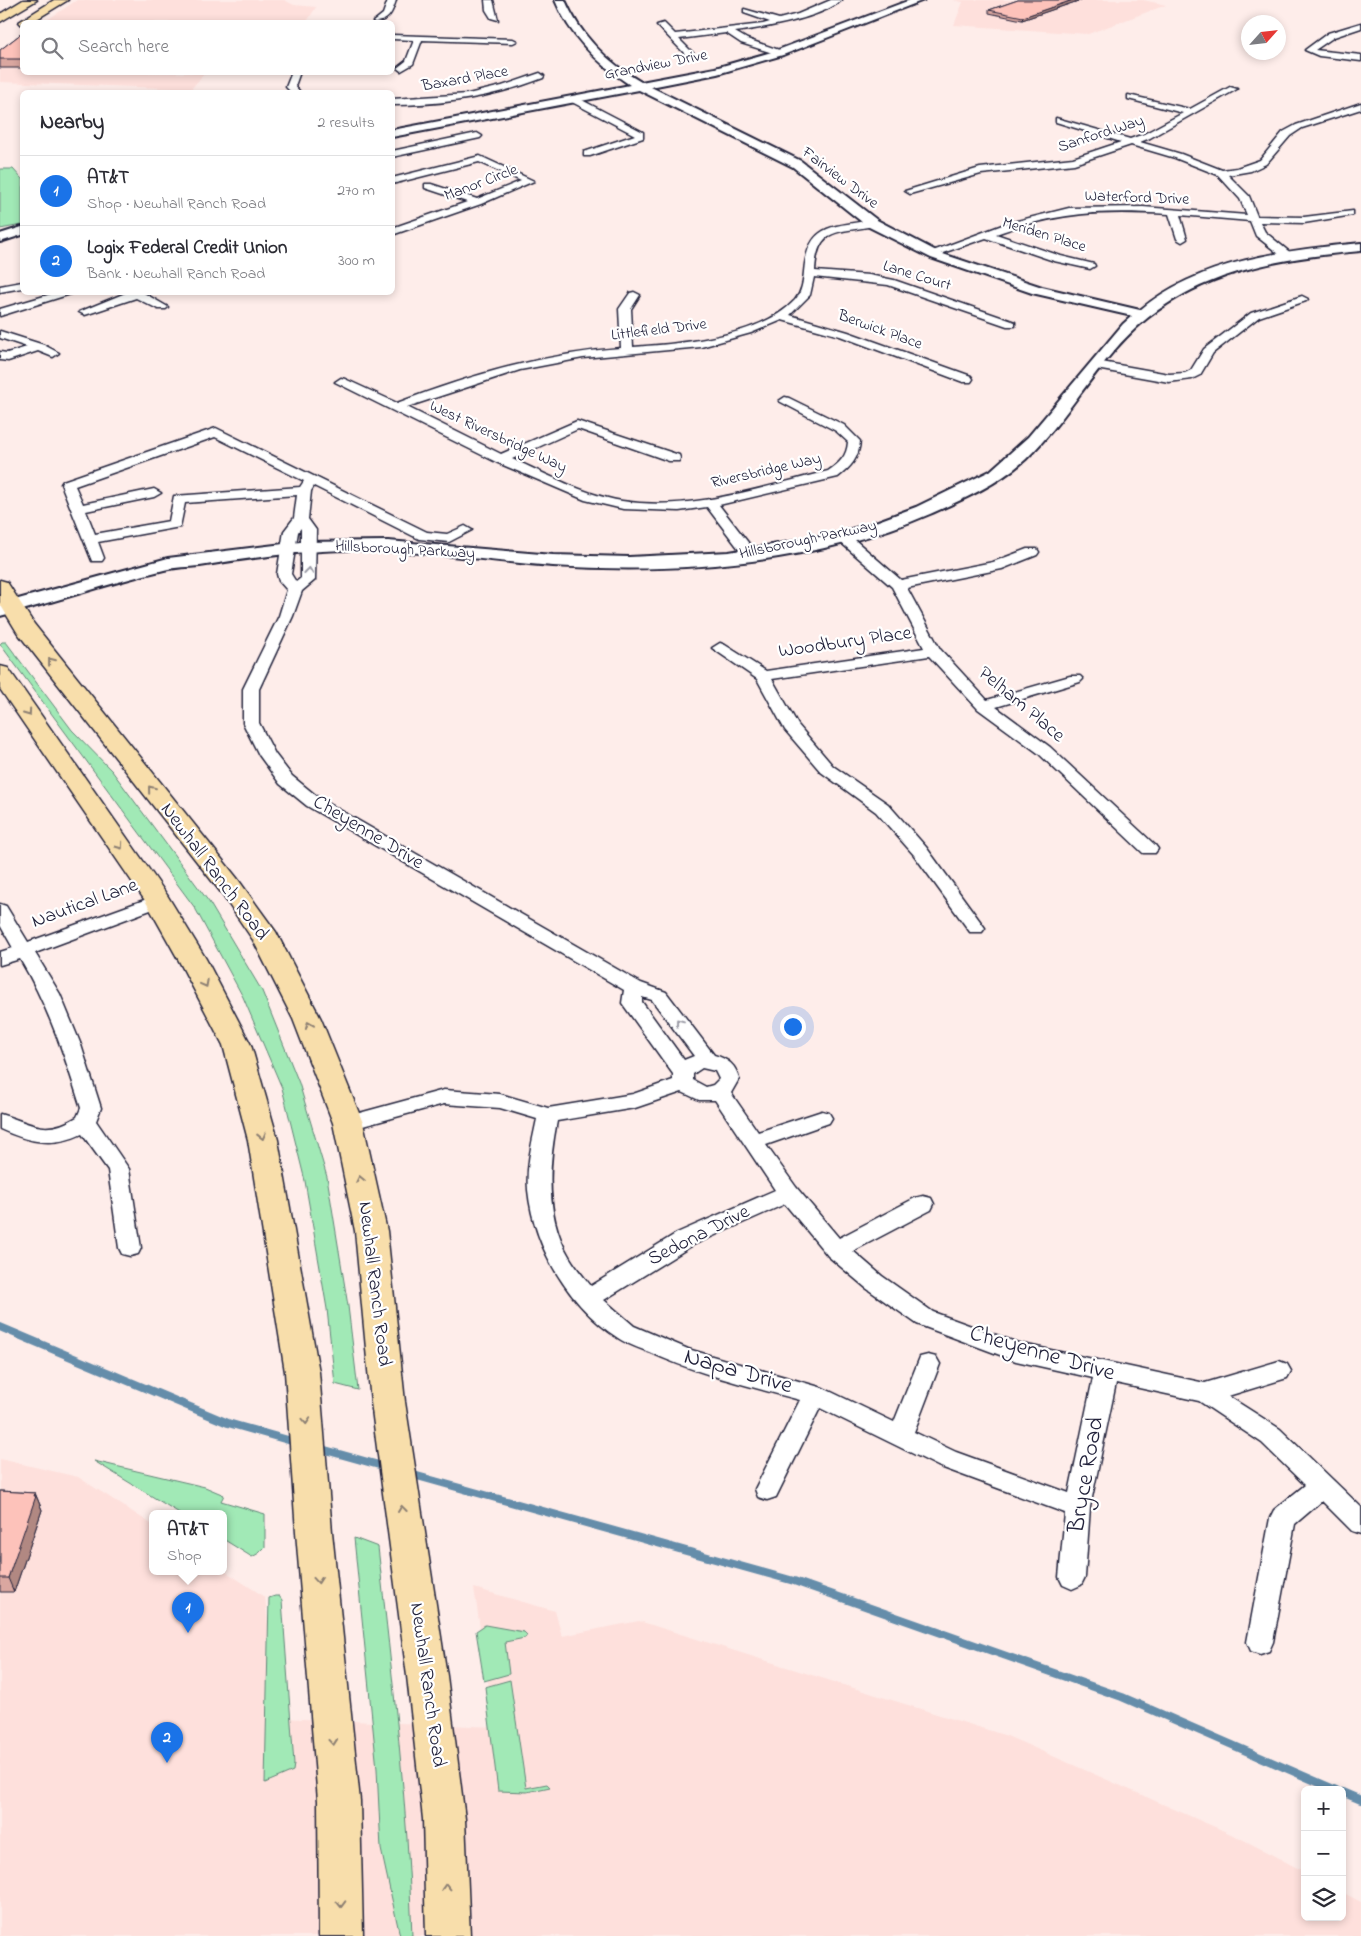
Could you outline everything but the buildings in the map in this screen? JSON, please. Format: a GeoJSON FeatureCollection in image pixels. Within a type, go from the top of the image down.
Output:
{"type":"FeatureCollection","features":[{"type":"Feature","properties":{"kind":"main road"},"geometry":{"type":"LineString","coordinates":[[0,19],[31,0]]}},
{"type":"Feature","properties":{"kind":"main road"},"geometry":{"type":"LineString","coordinates":[[29,20],[62,0]]}},
{"type":"Feature","properties":{"kind":"main road"},"geometry":{"type":"LineString","coordinates":[[12,32],[20,26]]}},
{"type":"Feature","properties":{"kind":"main road","name":"Newhall Ranch Road"},"geometry":{"type":"LineString","coordinates":[[0,586],[7,612],[228,884],[266,938],[307,1019],[348,1123],[371,1231],[388,1402],[408,1557],[427,1676],[444,1819],[448,1936]]}},
{"type":"Feature","properties":{"kind":"main road"},"geometry":{"type":"LineString","coordinates":[[0,672],[158,901],[192,959],[236,1044],[264,1140],[302,1372],[314,1532],[339,1801],[342,1936]]}},
{"type":"Feature","properties":{"kind":"street"},"geometry":{"type":"LineString","coordinates":[[380,20],[387,15],[392,0]]}},
{"type":"Feature","properties":{"kind":"street"},"geometry":{"type":"LineString","coordinates":[[489,0],[490,10],[495,18]]}},
{"type":"Feature","properties":{"kind":"street","name":"Fairview Drive"},"geometry":{"type":"LineString","coordinates":[[560,0],[570,20],[601,59],[614,71],[798,164],[814,175],[852,209],[872,223],[930,254],[1009,282],[1141,314]]}},
{"type":"Feature","properties":{"kind":"street"},"geometry":{"type":"LineString","coordinates":[[673,37],[729,32],[780,22],[801,16],[838,0]]}},
{"type":"Feature","properties":{"kind":"street","name":"Grandview Drive"},"geometry":{"type":"LineString","coordinates":[[395,133],[717,71],[779,53],[919,0]]}},
{"type":"Feature","properties":{"kind":"street"},"geometry":{"type":"LineString","coordinates":[[747,11],[780,22]]}},
{"type":"Feature","properties":{"kind":"street"},"geometry":{"type":"LineString","coordinates":[[661,25],[689,53]]}},
{"type":"Feature","properties":{"kind":"street"},"geometry":{"type":"LineString","coordinates":[[1361,25],[1323,39],[1309,50],[1312,52],[1361,58]]}},
{"type":"Feature","properties":{"kind":"street"},"geometry":{"type":"LineString","coordinates":[[729,32],[744,41],[779,53]]}},
{"type":"Feature","properties":{"kind":"street"},"geometry":{"type":"LineString","coordinates":[[395,37],[513,41]]}},
{"type":"Feature","properties":{"kind":"street"},"geometry":{"type":"LineString","coordinates":[[401,68],[410,62],[419,38]]}},
{"type":"Feature","properties":{"kind":"street"},"geometry":{"type":"LineString","coordinates":[[294,90],[290,87],[295,75]]}},
{"type":"Feature","properties":{"kind":"street","name":"Baxard Place"},"geometry":{"type":"LineString","coordinates":[[395,102],[434,101],[517,85],[540,76]]}},
{"type":"Feature","properties":{"kind":"street","name":"Sanford Way"},"geometry":{"type":"LineString","coordinates":[[910,191],[980,171],[1074,162],[1147,136],[1233,89]]}},
{"type":"Feature","properties":{"kind":"street"},"geometry":{"type":"LineString","coordinates":[[1131,96],[1149,103],[1191,112]]}},
{"type":"Feature","properties":{"kind":"street"},"geometry":{"type":"LineString","coordinates":[[573,99],[640,134],[638,138],[587,154]]}},
{"type":"Feature","properties":{"kind":"street"},"geometry":{"type":"LineString","coordinates":[[1221,173],[1242,170],[1262,162],[1282,137],[1289,132],[1319,118],[1361,106]]}},
{"type":"Feature","properties":{"kind":"street"},"geometry":{"type":"LineString","coordinates":[[1059,120],[1178,156],[1221,173],[1245,198],[1260,234],[1288,256]]}},
{"type":"Feature","properties":{"kind":"street"},"geometry":{"type":"LineString","coordinates":[[395,153],[477,136]]}},
{"type":"Feature","properties":{"kind":"street","name":"Manor Circle"},"geometry":{"type":"LineString","coordinates":[[395,231],[530,181],[480,159],[412,175]]}},
{"type":"Feature","properties":{"kind":"street"},"geometry":{"type":"LineString","coordinates":[[401,168],[412,175]]}},
{"type":"Feature","properties":{"kind":"street"},"geometry":{"type":"LineString","coordinates":[[395,180],[412,175]]}},
{"type":"Feature","properties":{"kind":"street"},"geometry":{"type":"LineString","coordinates":[[428,186],[477,202]]}},
{"type":"Feature","properties":{"kind":"street","name":"Waterford Drive"},"geometry":{"type":"LineString","coordinates":[[930,254],[1043,216],[1066,212],[1124,209],[1306,220],[1349,213]]}},
{"type":"Feature","properties":{"kind":"street"},"geometry":{"type":"LineString","coordinates":[[1174,213],[1182,239]]}},
{"type":"Feature","properties":{"kind":"street","name":"Littlefield Drive"},"geometry":{"type":"LineString","coordinates":[[397,407],[511,366],[561,358],[706,342],[746,331],[781,316],[804,296],[811,274],[811,246],[823,234],[872,223]]}},
{"type":"Feature","properties":{"kind":"street"},"geometry":{"type":"LineString","coordinates":[[0,234],[20,231]]}},
{"type":"Feature","properties":{"kind":"street"},"geometry":{"type":"LineString","coordinates":[[0,238],[20,232]]}},
{"type":"Feature","properties":{"kind":"street","name":"Meriden Place"},"geometry":{"type":"LineString","coordinates":[[988,235],[1058,259],[1090,266]]}},
{"type":"Feature","properties":{"kind":"street","name":"Hillsborough Parkway"},"geometry":{"type":"LineString","coordinates":[[7,612],[176,571],[191,563],[236,554],[310,546],[417,548],[578,562],[692,560],[750,554],[843,537],[889,523],[940,504],[999,472],[1028,448],[1096,365],[1141,314],[1180,290],[1210,277],[1288,256],[1361,247]]}},
{"type":"Feature","properties":{"kind":"street","name":"Lane Court"},"geometry":{"type":"LineString","coordinates":[[811,274],[869,278],[890,282],[1010,324]]}},
{"type":"Feature","properties":{"kind":"street"},"geometry":{"type":"LineString","coordinates":[[0,289],[20,285]]}},
{"type":"Feature","properties":{"kind":"street"},"geometry":{"type":"LineString","coordinates":[[0,313],[62,295]]}},
{"type":"Feature","properties":{"kind":"street"},"geometry":{"type":"LineString","coordinates":[[85,312],[130,295]]}},
{"type":"Feature","properties":{"kind":"street"},"geometry":{"type":"LineString","coordinates":[[139,295],[162,307]]}},
{"type":"Feature","properties":{"kind":"street"},"geometry":{"type":"LineString","coordinates":[[627,351],[625,309],[634,296]]}},
{"type":"Feature","properties":{"kind":"street"},"geometry":{"type":"LineString","coordinates":[[1096,365],[1169,378],[1188,376],[1196,372],[1208,351],[1255,315],[1302,299]]}},
{"type":"Feature","properties":{"kind":"street"},"geometry":{"type":"LineString","coordinates":[[66,304],[101,321]]}},
{"type":"Feature","properties":{"kind":"street","name":"Berwick Place"},"geometry":{"type":"LineString","coordinates":[[781,316],[844,334],[968,379]]}},
{"type":"Feature","properties":{"kind":"street"},"geometry":{"type":"LineString","coordinates":[[0,334],[53,353]]}},
{"type":"Feature","properties":{"kind":"street"},"geometry":{"type":"LineString","coordinates":[[21,341],[4,348],[0,354],[8,357],[40,347]]}},
{"type":"Feature","properties":{"kind":"street","name":"West Riversbridge Way"},"geometry":{"type":"LineString","coordinates":[[341,382],[501,458],[590,497],[645,507]]}},
{"type":"Feature","properties":{"kind":"street","name":"Riversbridge Way"},"geometry":{"type":"LineString","coordinates":[[645,507],[679,507],[711,503],[833,474],[847,464],[854,451],[854,441],[840,428],[785,401]]}},
{"type":"Feature","properties":{"kind":"street"},"geometry":{"type":"LineString","coordinates":[[501,458],[576,425],[674,458]]}},
{"type":"Feature","properties":{"kind":"street"},"geometry":{"type":"LineString","coordinates":[[97,558],[68,484],[216,432],[307,486],[424,536],[449,538],[465,530]]}},
{"type":"Feature","properties":{"kind":"street"},"geometry":{"type":"LineString","coordinates":[[295,589],[286,581],[284,574],[291,531],[301,519],[307,486]]}},
{"type":"Feature","properties":{"kind":"street"},"geometry":{"type":"LineString","coordinates":[[90,539],[175,524],[179,500],[307,486]]}},
{"type":"Feature","properties":{"kind":"street"},"geometry":{"type":"LineString","coordinates":[[78,509],[154,494]]}},
{"type":"Feature","properties":{"kind":"street"},"geometry":{"type":"LineString","coordinates":[[711,503],[750,554]]}},
{"type":"Feature","properties":{"kind":"street"},"geometry":{"type":"LineString","coordinates":[[301,519],[309,530],[310,546]]}},
{"type":"Feature","properties":{"kind":"street","name":"Pelham Place"},"geometry":{"type":"LineString","coordinates":[[843,537],[898,585],[933,651],[984,706],[1044,750],[1149,849]]}},
{"type":"Feature","properties":{"kind":"street","name":"Cheyenne Drive"},"geometry":{"type":"LineString","coordinates":[[310,546],[308,580],[295,589],[286,616],[251,689],[251,723],[267,755],[286,780],[313,802],[634,987],[659,996],[708,1061]]}},
{"type":"Feature","properties":{"kind":"street"},"geometry":{"type":"LineString","coordinates":[[898,585],[997,566],[1032,552]]}},
{"type":"Feature","properties":{"kind":"street"},"geometry":{"type":"LineString","coordinates":[[720,648],[763,676],[791,726],[827,769],[882,808],[920,851],[976,928]]}},
{"type":"Feature","properties":{"kind":"street","name":"Woodbury Place"},"geometry":{"type":"LineString","coordinates":[[763,676],[933,651]]}},
{"type":"Feature","properties":{"kind":"street"},"geometry":{"type":"LineString","coordinates":[[984,706],[1075,679]]}},
{"type":"Feature","properties":{"kind":"street","name":"Nautical Lane"},"geometry":{"type":"LineString","coordinates":[[0,959],[158,901]]}},
{"type":"Feature","properties":{"kind":"street"},"geometry":{"type":"LineString","coordinates":[[0,910],[50,994],[71,1045],[91,1108],[85,1122],[70,1133],[31,1135],[0,1121]]}},
{"type":"Feature","properties":{"kind":"street"},"geometry":{"type":"LineString","coordinates":[[348,1123],[444,1097],[500,1100],[548,1115],[635,1101],[684,1078],[692,1064],[708,1061],[721,1065],[729,1073],[728,1084],[719,1092],[712,1094],[695,1092],[684,1078],[632,1003],[634,987]]}},
{"type":"Feature","properties":{"kind":"street","name":"Cheyenne Drive"},"geometry":{"type":"LineString","coordinates":[[719,1092],[788,1193],[836,1250],[874,1282],[925,1318],[1016,1352],[1106,1374],[1205,1393],[1271,1436],[1361,1523]]}},
{"type":"Feature","properties":{"kind":"street","name":"Napa Drive"},"geometry":{"type":"LineString","coordinates":[[548,1115],[540,1157],[539,1190],[546,1226],[560,1261],[588,1299],[626,1332],[674,1354],[815,1395],[947,1459],[1078,1507]]}},
{"type":"Feature","properties":{"kind":"street"},"geometry":{"type":"LineString","coordinates":[[752,1142],[822,1118]]}},
{"type":"Feature","properties":{"kind":"street"},"geometry":{"type":"LineString","coordinates":[[85,1122],[118,1169],[130,1248]]}},
{"type":"Feature","properties":{"kind":"street","name":"Sedona Drive"},"geometry":{"type":"LineString","coordinates":[[588,1299],[685,1239],[788,1193]]}},
{"type":"Feature","properties":{"kind":"street"},"geometry":{"type":"LineString","coordinates":[[836,1250],[923,1204]]}},
{"type":"Feature","properties":{"kind":"street"},"geometry":{"type":"LineString","coordinates":[[900,1436],[928,1364]]}},
{"type":"Feature","properties":{"kind":"street"},"geometry":{"type":"LineString","coordinates":[[1205,1393],[1279,1371]]}},
{"type":"Feature","properties":{"kind":"street","name":"Bryce Road"},"geometry":{"type":"LineString","coordinates":[[1072,1577],[1078,1507],[1106,1374]]}},
{"type":"Feature","properties":{"kind":"street"},"geometry":{"type":"LineString","coordinates":[[767,1489],[815,1395]]}},
{"type":"Feature","properties":{"kind":"street"},"geometry":{"type":"LineString","coordinates":[[1260,1642],[1283,1518],[1323,1485]]}},
{"type":"Feature","properties":{"kind":"shaded area"},"geometry":{"type":"Polygon","coordinates":[[[77,0],[284,0],[294,5],[316,7],[308,20],[47,20],[77,0]]]}},
{"type":"Feature","properties":{"kind":"shaded area"},"geometry":{"type":"Polygon","coordinates":[[[953,0],[1143,0],[1166,5],[1088,34],[954,25],[963,2],[953,0]]]}},
{"type":"Feature","properties":{"kind":"shaded area"},"geometry":{"type":"Polygon","coordinates":[[[20,42],[20,75],[203,75],[191,89],[0,82],[0,59],[20,42]]]}},
{"type":"Feature","properties":{"kind":"shaded area"},"geometry":{"type":"Polygon","coordinates":[[[0,1459],[78,1477],[149,1522],[149,1575],[227,1575],[227,1573],[265,1597],[279,1718],[495,1727],[474,1588],[555,1611],[562,1636],[639,1621],[1007,1736],[1240,1838],[1301,1870],[1301,1921],[1346,1921],[1346,1894],[1361,1902],[1361,1936],[0,1936],[0,1459]]]}},
{"type":"Feature","properties":{"kind":"green space"},"geometry":{"type":"Polygon","coordinates":[[[0,169],[13,169],[20,177],[20,225],[0,229],[0,169]]]}},
{"type":"Feature","properties":{"kind":"green space"},"geometry":{"type":"Polygon","coordinates":[[[6,642],[72,730],[112,771],[209,902],[262,991],[299,1083],[327,1177],[348,1306],[358,1390],[335,1384],[327,1309],[305,1181],[282,1088],[243,997],[195,908],[0,644],[6,642]]]}},
{"type":"Feature","properties":{"kind":"green space"},"geometry":{"type":"Polygon","coordinates":[[[94,1461],[205,1487],[224,1495],[221,1501],[265,1514],[265,1547],[252,1557],[227,1541],[227,1510],[174,1510],[94,1461]]]}},
{"type":"Feature","properties":{"kind":"green space"},"geometry":{"type":"Polygon","coordinates":[[[354,1538],[378,1547],[403,1789],[412,1936],[400,1936],[381,1849],[377,1769],[354,1538]]]}},
{"type":"Feature","properties":{"kind":"green space"},"geometry":{"type":"Polygon","coordinates":[[[279,1596],[282,1600],[294,1764],[293,1771],[265,1783],[269,1598],[279,1596]]]}},
{"type":"Feature","properties":{"kind":"green space"},"geometry":{"type":"Polygon","coordinates":[[[485,1625],[524,1632],[527,1635],[525,1638],[505,1642],[509,1674],[484,1681],[476,1631],[485,1625]]]}},
{"type":"Feature","properties":{"kind":"green space"},"geometry":{"type":"Polygon","coordinates":[[[510,1680],[526,1788],[547,1784],[550,1787],[527,1792],[498,1791],[485,1687],[510,1680]]]}},
{"type":"Feature","properties":{"kind":"waterway"},"geometry":{"type":"LineString","coordinates":[[0,1327],[228,1423],[295,1442]]}},
{"type":"Feature","properties":{"kind":"waterway"},"geometry":{"type":"LineString","coordinates":[[318,1448],[386,1467]]}},
{"type":"Feature","properties":{"kind":"waterway"},"geometry":{"type":"LineString","coordinates":[[410,1474],[794,1581],[1122,1697],[1327,1786]]}},
{"type":"Feature","properties":{"kind":"waterway"},"geometry":{"type":"LineString","coordinates":[[1346,1794],[1361,1800]]}},
{"type":"Feature","properties":{"kind":"place","name":"AT&T"},"geometry":{"type":"Point","coordinates":[188,1633]}},
{"type":"Feature","properties":{"kind":"place","name":"Logix Federal Credit Union"},"geometry":{"type":"Point","coordinates":[167,1763]}}]}
